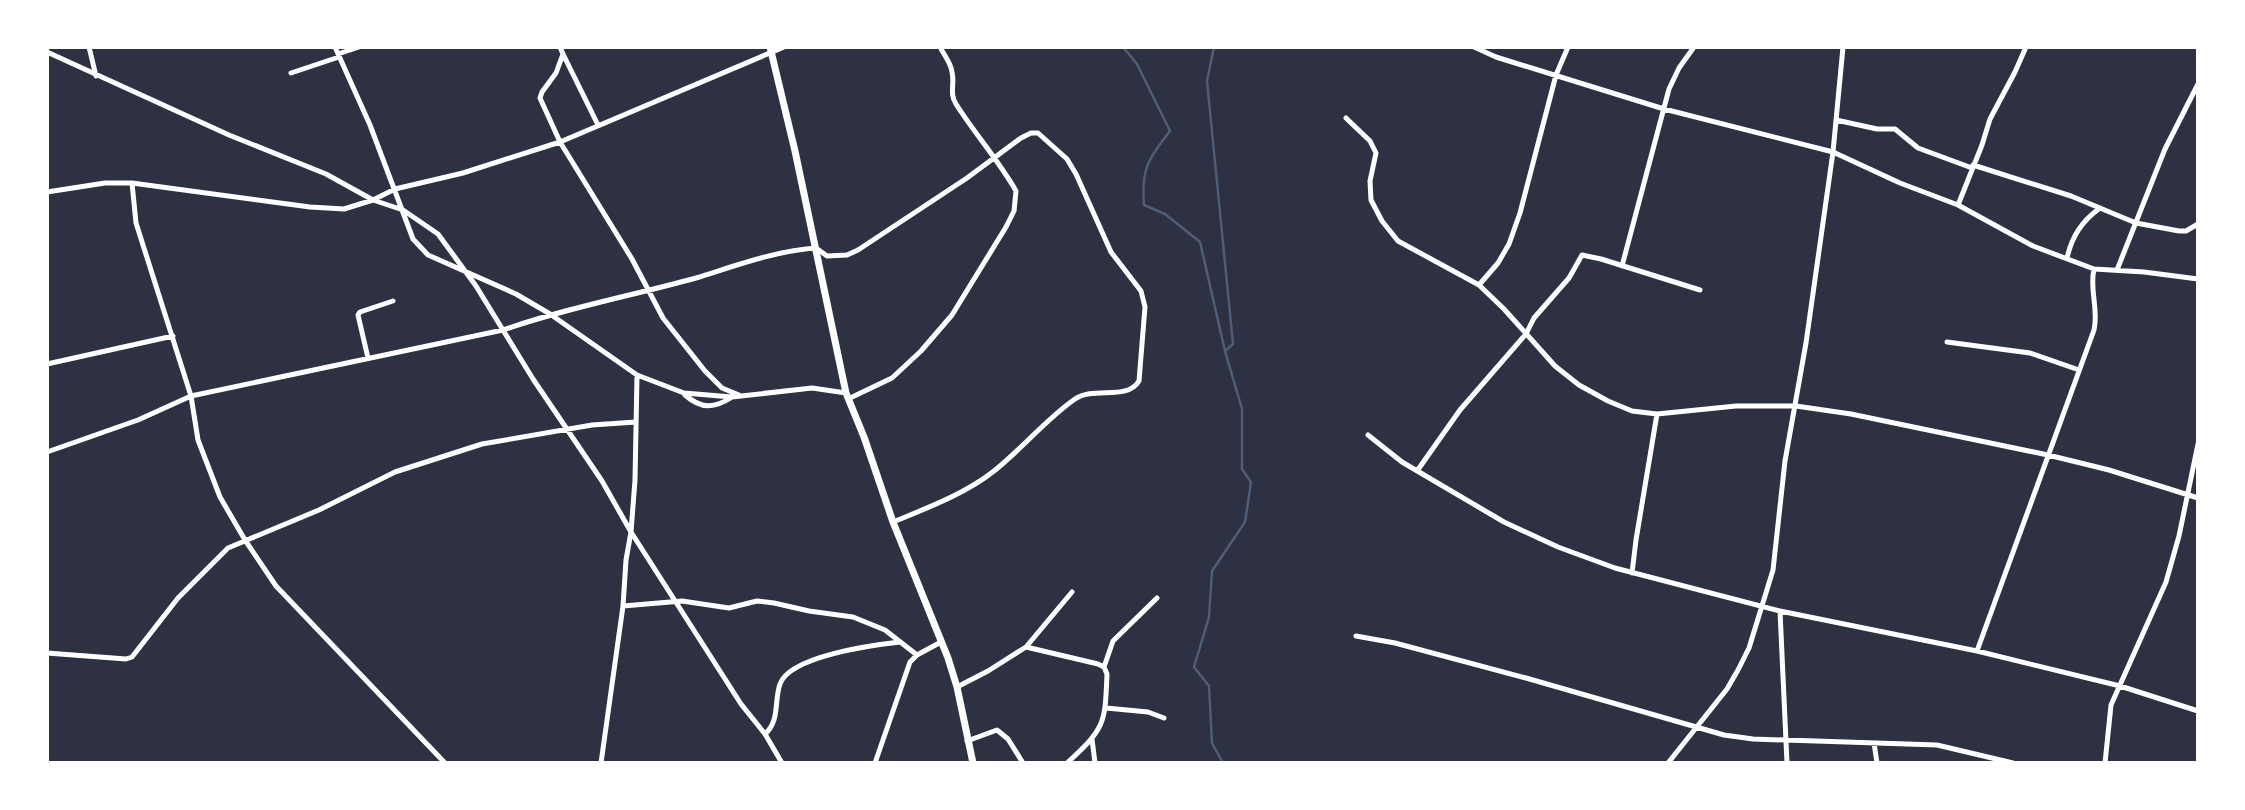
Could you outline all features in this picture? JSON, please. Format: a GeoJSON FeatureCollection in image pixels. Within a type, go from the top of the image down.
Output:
{"type":"FeatureCollection","features":[{"type":"Feature","properties":{"kind":"street"},"geometry":{"type":"LineString","coordinates":[[89,47],[96,76]]}},
{"type":"Feature","properties":{"kind":"street"},"geometry":{"type":"LineString","coordinates":[[291,74],[338,53],[359,47]]}},
{"type":"Feature","properties":{"kind":"street"},"geometry":{"type":"LineString","coordinates":[[560,47],[598,125]]}},
{"type":"Feature","properties":{"kind":"street"},"geometry":{"type":"LineString","coordinates":[[47,192],[105,183],[132,183],[344,209],[373,200],[395,189],[463,173],[560,142],[783,47]]}},
{"type":"Feature","properties":{"kind":"street"},"geometry":{"type":"LineString","coordinates":[[338,53],[370,125],[413,239],[436,260],[498,285],[550,313],[637,375],[684,393],[732,397],[812,388],[847,396],[879,386],[899,373],[939,331],[962,300],[982,262],[1006,227],[1016,200],[1012,183],[992,158],[953,97],[953,74],[940,47]]}},
{"type":"Feature","properties":{"kind":"street"},"geometry":{"type":"LineString","coordinates":[[1474,47],[1496,57],[1664,108],[1833,152],[1900,183],[1958,205],[2033,246],[2094,269],[2198,279]]}},
{"type":"Feature","properties":{"kind":"street"},"geometry":{"type":"LineString","coordinates":[[1479,285],[1498,263],[1509,244],[1520,213],[1556,75],[1568,47]]}},
{"type":"Feature","properties":{"kind":"street"},"geometry":{"type":"LineString","coordinates":[[1622,266],[1669,89],[1679,68],[1694,47]]}},
{"type":"Feature","properties":{"kind":"street"},"geometry":{"type":"LineString","coordinates":[[1668,763],[1727,689],[1749,648],[1776,551],[1785,461],[1796,406],[1833,152],[1843,47]]}},
{"type":"Feature","properties":{"kind":"street"},"geometry":{"type":"LineString","coordinates":[[1958,205],[1994,110],[2026,47]]}},
{"type":"Feature","properties":{"kind":"street"},"geometry":{"type":"LineString","coordinates":[[770,51],[795,150],[847,396],[957,687],[973,763]]}},
{"type":"Feature","properties":{"kind":"street"},"geometry":{"type":"LineString","coordinates":[[47,52],[229,135],[326,174],[373,200],[403,210],[438,234],[466,271],[566,431],[602,481],[631,532],[782,763]]}},
{"type":"Feature","properties":{"kind":"street"},"geometry":{"type":"LineString","coordinates":[[564,54],[540,98],[560,142],[681,344],[722,388],[741,396]]}},
{"type":"Feature","properties":{"kind":"street"},"geometry":{"type":"LineString","coordinates":[[2117,270],[2165,149],[2198,84]]}},
{"type":"Feature","properties":{"kind":"street"},"geometry":{"type":"LineString","coordinates":[[1346,118],[1370,141],[1376,153],[1370,181],[1371,200],[1382,221],[1398,241],[1479,285],[1555,366],[1579,385],[1632,411],[1657,414],[1736,406],[1796,406],[1896,422],[2048,454],[2198,498]]}},
{"type":"Feature","properties":{"kind":"street"},"geometry":{"type":"LineString","coordinates":[[1836,120],[1877,129],[1895,129],[1918,148],[2035,184],[2136,223],[2179,231],[2186,231],[2198,224]]}},
{"type":"Feature","properties":{"kind":"street"},"geometry":{"type":"LineString","coordinates":[[47,452],[138,420],[191,396],[503,330],[550,313],[647,290],[786,251],[816,248],[827,256],[836,257],[858,250],[967,178],[1021,138],[1038,133],[1054,146],[1071,166],[1085,190],[1111,252],[1144,298],[1139,381],[1129,391],[1094,392],[1076,398],[994,471],[968,488],[893,522]]}},
{"type":"Feature","properties":{"kind":"street"},"geometry":{"type":"LineString","coordinates":[[132,183],[136,223],[191,396],[198,440],[220,497],[276,586],[445,763]]}},
{"type":"Feature","properties":{"kind":"street"},"geometry":{"type":"LineString","coordinates":[[2067,258],[2077,230],[2100,208]]}},
{"type":"Feature","properties":{"kind":"street"},"geometry":{"type":"LineString","coordinates":[[1417,471],[1460,410],[1526,334],[1534,318],[1569,278],[1582,255],[1700,290]]}},
{"type":"Feature","properties":{"kind":"street"},"geometry":{"type":"LineString","coordinates":[[1977,650],[2096,321],[2092,289],[2094,269]]}},
{"type":"Feature","properties":{"kind":"street"},"geometry":{"type":"LineString","coordinates":[[368,358],[359,312],[393,301]]}},
{"type":"Feature","properties":{"kind":"street"},"geometry":{"type":"LineString","coordinates":[[47,364],[173,336]]}},
{"type":"Feature","properties":{"kind":"street"},"geometry":{"type":"LineString","coordinates":[[1947,342],[2030,353],[2079,370]]}},
{"type":"Feature","properties":{"kind":"street"},"geometry":{"type":"LineString","coordinates":[[601,763],[631,532],[637,375]]}},
{"type":"Feature","properties":{"kind":"street"},"geometry":{"type":"LineString","coordinates":[[684,393],[702,407],[713,406],[732,397]]}},
{"type":"Feature","properties":{"kind":"street"},"geometry":{"type":"LineString","coordinates":[[1632,573],[1657,414]]}},
{"type":"Feature","properties":{"kind":"street"},"geometry":{"type":"LineString","coordinates":[[47,653],[88,658],[132,657],[178,598],[215,558],[228,548],[319,510],[395,472],[482,444],[592,425],[636,422]]}},
{"type":"Feature","properties":{"kind":"street"},"geometry":{"type":"LineString","coordinates":[[1368,435],[1417,471],[1523,532],[1632,573],[1780,611],[1977,650],[2120,686],[2198,711]]}},
{"type":"Feature","properties":{"kind":"street"},"geometry":{"type":"LineString","coordinates":[[2105,763],[2111,705],[2166,582],[2198,444]]}},
{"type":"Feature","properties":{"kind":"street"},"geometry":{"type":"LineString","coordinates":[[957,687],[1026,647],[1072,593]]}},
{"type":"Feature","properties":{"kind":"street"},"geometry":{"type":"LineString","coordinates":[[1104,667],[1113,641],[1157,598]]}},
{"type":"Feature","properties":{"kind":"street"},"geometry":{"type":"LineString","coordinates":[[623,606],[676,602],[729,608],[757,600],[853,617],[885,630],[917,655]]}},
{"type":"Feature","properties":{"kind":"street"},"geometry":{"type":"LineString","coordinates":[[1780,611],[1787,763]]}},
{"type":"Feature","properties":{"kind":"street"},"geometry":{"type":"LineString","coordinates":[[1356,636],[1395,643],[1526,678],[1724,735],[1937,746],[2013,763]]}},
{"type":"Feature","properties":{"kind":"street"},"geometry":{"type":"LineString","coordinates":[[765,734],[774,725],[780,684],[792,669],[835,653],[878,643],[900,642]]}},
{"type":"Feature","properties":{"kind":"street"},"geometry":{"type":"LineString","coordinates":[[875,763],[910,662],[941,642]]}},
{"type":"Feature","properties":{"kind":"street"},"geometry":{"type":"LineString","coordinates":[[1026,647],[1098,664],[1104,667],[1107,674],[1103,724],[1067,763]]}},
{"type":"Feature","properties":{"kind":"street"},"geometry":{"type":"LineString","coordinates":[[1106,708],[1148,712],[1164,718]]}},
{"type":"Feature","properties":{"kind":"street"},"geometry":{"type":"LineString","coordinates":[[967,741],[998,730],[1008,739],[1023,763]]}},
{"type":"Feature","properties":{"kind":"street"},"geometry":{"type":"LineString","coordinates":[[1092,739],[1095,763]]}},
{"type":"Feature","properties":{"kind":"street"},"geometry":{"type":"LineString","coordinates":[[1874,743],[1877,763]]}},
{"type":"Feature","properties":{"kind":"waterway"},"geometry":{"type":"LineString","coordinates":[[1123,47],[1137,64],[1170,131],[1156,149],[1145,173],[1144,205],[1165,214],[1200,242],[1225,351],[1242,409],[1242,469],[1251,482],[1245,522],[1212,571],[1209,617],[1194,667],[1209,686],[1212,743],[1223,763]]}},
{"type":"Feature","properties":{"kind":"waterway"},"geometry":{"type":"LineString","coordinates":[[1214,47],[1207,81],[1233,344],[1226,350]]}}]}
